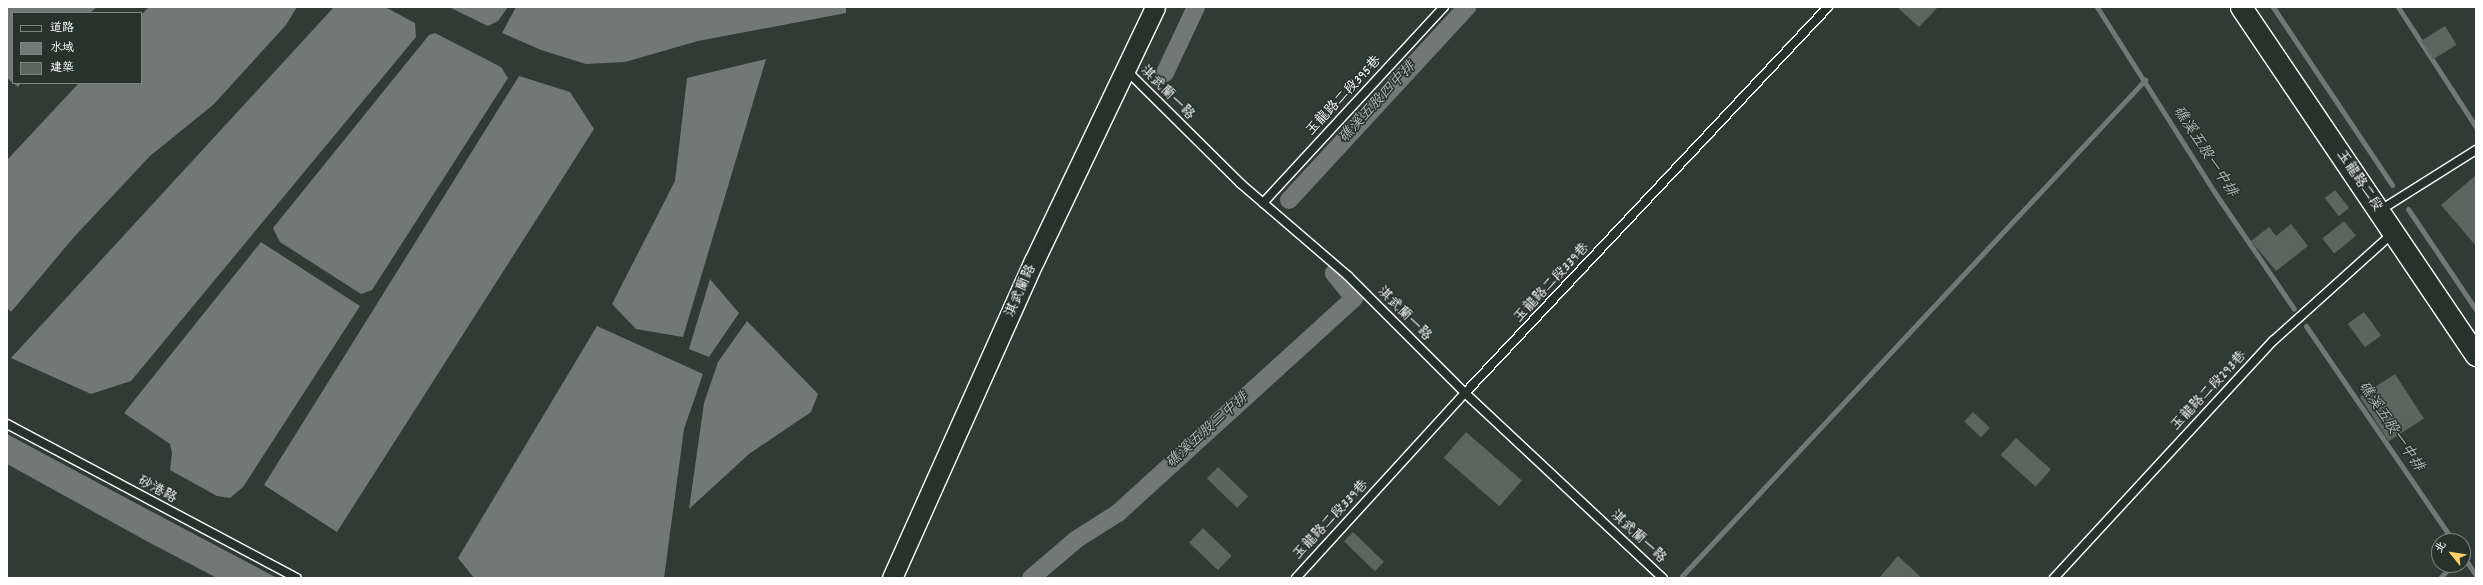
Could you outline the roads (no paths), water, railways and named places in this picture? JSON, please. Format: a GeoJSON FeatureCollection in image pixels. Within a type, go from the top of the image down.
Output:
{"type":"FeatureCollection","features":[{"type":"Feature","properties":{"kind":"main road","name":"玉龍路二段"},"geometry":{"type":"LineString","coordinates":[[2241,7],[2476,356]]}},
{"type":"Feature","properties":{"kind":"street","name":"淇武蘭路"},"geometry":{"type":"LineString","coordinates":[[892,578],[1034,261],[1155,7]]}},
{"type":"Feature","properties":{"kind":"lane","name":"玉龍路二段395巷"},"geometry":{"type":"LineString","coordinates":[[1263,203],[1444,7]]}},
{"type":"Feature","properties":{"kind":"lane","name":"玉龍路二段339巷"},"geometry":{"type":"LineString","coordinates":[[1296,578],[1465,393],[1828,7]]}},
{"type":"Feature","properties":{"kind":"lane","name":"淇武蘭一路"},"geometry":{"type":"LineString","coordinates":[[1125,69],[1263,203],[1348,276],[1465,393],[1663,578]]}},
{"type":"Feature","properties":{"kind":"lane"},"geometry":{"type":"LineString","coordinates":[[2379,211],[2476,150]]}},
{"type":"Feature","properties":{"kind":"lane","name":"玉龍路二段293巷"},"geometry":{"type":"LineString","coordinates":[[2054,578],[2273,341],[2394,233]]}},
{"type":"Feature","properties":{"kind":"lane","name":"砂港路"},"geometry":{"type":"LineString","coordinates":[[7,424],[297,578]]}},
{"type":"Feature","properties":{"kind":"water"},"geometry":{"type":"Polygon","coordinates":[[[7,7],[97,7],[91,12],[12,12],[12,82],[7,78],[7,7]]]}},
{"type":"Feature","properties":{"kind":"water"},"geometry":{"type":"Polygon","coordinates":[[[149,7],[297,7],[286,25],[213,105],[150,156],[74,237],[11,312],[7,308],[7,160],[78,84],[142,84],[142,14],[149,7]]]}},
{"type":"Feature","properties":{"kind":"water"},"geometry":{"type":"Polygon","coordinates":[[[334,7],[385,7],[415,23],[416,37],[131,381],[91,394],[11,358],[334,7]]]}},
{"type":"Feature","properties":{"kind":"water"},"geometry":{"type":"Polygon","coordinates":[[[449,7],[508,7],[498,21],[488,26],[449,7]]]}},
{"type":"Feature","properties":{"kind":"water"},"geometry":{"type":"Polygon","coordinates":[[[516,7],[846,7],[846,13],[698,41],[625,62],[586,64],[541,50],[502,33],[516,7]]]}},
{"type":"Feature","properties":{"kind":"water"},"geometry":{"type":"Polygon","coordinates":[[[435,33],[501,67],[508,78],[372,290],[361,294],[280,242],[273,228],[429,35],[435,33]]]}},
{"type":"Feature","properties":{"kind":"water"},"geometry":{"type":"Polygon","coordinates":[[[766,59],[683,337],[636,329],[612,304],[675,181],[687,78],[766,59]]]}},
{"type":"Feature","properties":{"kind":"water"},"geometry":{"type":"Polygon","coordinates":[[[519,76],[570,92],[594,129],[337,532],[264,485],[519,76]]]}},
{"type":"Feature","properties":{"kind":"water"},"geometry":{"type":"Polygon","coordinates":[[[261,242],[360,306],[243,487],[230,498],[217,496],[170,470],[172,453],[170,444],[124,413],[261,242]]]}},
{"type":"Feature","properties":{"kind":"water"},"geometry":{"type":"Polygon","coordinates":[[[710,279],[739,313],[709,357],[689,349],[710,279]]]}},
{"type":"Feature","properties":{"kind":"water"},"geometry":{"type":"Polygon","coordinates":[[[747,321],[818,394],[811,412],[749,454],[689,509],[704,403],[718,362],[747,321]]]}},
{"type":"Feature","properties":{"kind":"water"},"geometry":{"type":"Polygon","coordinates":[[[597,326],[703,374],[684,429],[664,578],[474,578],[458,558],[597,326]]]}},
{"type":"Feature","properties":{"kind":"water"},"geometry":{"type":"Polygon","coordinates":[[[7,434],[277,578],[217,578],[152,544],[7,464],[7,434]]]}},
{"type":"Feature","properties":{"kind":"waterway"},"geometry":{"type":"LineString","coordinates":[[1165,73],[1196,7]]}},
{"type":"Feature","properties":{"kind":"waterway","name":"礁溪五股四中排"},"geometry":{"type":"LineString","coordinates":[[1289,200],[1467,7]]}},
{"type":"Feature","properties":{"kind":"waterway","name":"礁溪五股一中排"},"geometry":{"type":"LineString","coordinates":[[2097,7],[2215,193],[2294,309]]}},
{"type":"Feature","properties":{"kind":"waterway"},"geometry":{"type":"LineString","coordinates":[[2273,7],[2392,185]]}},
{"type":"Feature","properties":{"kind":"waterway"},"geometry":{"type":"LineString","coordinates":[[2398,7],[2476,127]]}},
{"type":"Feature","properties":{"kind":"waterway"},"geometry":{"type":"LineString","coordinates":[[1682,576],[2145,80]]}},
{"type":"Feature","properties":{"kind":"waterway"},"geometry":{"type":"LineString","coordinates":[[2408,209],[2476,310]]}},
{"type":"Feature","properties":{"kind":"waterway","name":"礁溪五股二中排"},"geometry":{"type":"LineString","coordinates":[[1031,578],[1077,539],[1118,513],[1354,298],[1334,273]]}},
{"type":"Feature","properties":{"kind":"waterway","name":"礁溪五股一中排"},"geometry":{"type":"LineString","coordinates":[[2306,326],[2448,533]]}},
{"type":"Feature","properties":{"kind":"waterway","name":"礁溪五股一中排"},"geometry":{"type":"LineString","coordinates":[[2471,568],[2476,575]]}},
{"type":"Feature","properties":{"kind":"waterway"},"geometry":{"type":"LineString","coordinates":[[2440,578],[2445,573]]}}]}
